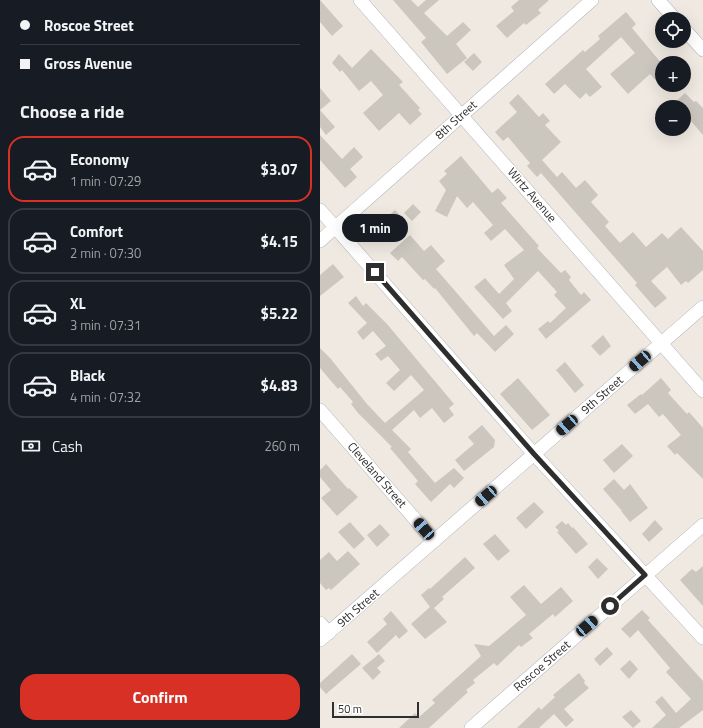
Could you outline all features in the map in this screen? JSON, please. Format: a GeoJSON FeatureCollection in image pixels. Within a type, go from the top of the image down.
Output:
{"type":"FeatureCollection","features":[{"type":"Feature","properties":{"kind":"street","name":"Wirtz Avenue"},"geometry":{"type":"LineString","coordinates":[[360,0],[703,391]]}},
{"type":"Feature","properties":{"kind":"street","name":"8th Street"},"geometry":{"type":"LineString","coordinates":[[320,240],[592,0]]}},
{"type":"Feature","properties":{"kind":"street"},"geometry":{"type":"LineString","coordinates":[[658,0],[669,12]]}},
{"type":"Feature","properties":{"kind":"street"},"geometry":{"type":"LineString","coordinates":[[691,37],[703,50]]}},
{"type":"Feature","properties":{"kind":"street"},"geometry":{"type":"LineString","coordinates":[[320,210],[482,392],[534,454],[703,638]]}},
{"type":"Feature","properties":{"kind":"street","name":"9th Street"},"geometry":{"type":"LineString","coordinates":[[323,632],[434,541],[703,307]]}},
{"type":"Feature","properties":{"kind":"street","name":"Cleveland Street"},"geometry":{"type":"LineString","coordinates":[[320,410],[434,541]]}},
{"type":"Feature","properties":{"kind":"street","name":"Roscoe Street"},"geometry":{"type":"LineString","coordinates":[[471,728],[703,525]]}},
{"type":"Feature","properties":{"kind":"building"},"geometry":{"type":"Polygon","coordinates":[[[320,0],[343,26],[332,36],[320,22],[320,0]]]}},
{"type":"Feature","properties":{"kind":"building"},"geometry":{"type":"Polygon","coordinates":[[[393,0],[411,0],[418,7],[426,0],[439,0],[424,13],[447,36],[463,22],[471,30],[456,44],[467,58],[447,74],[421,42],[426,38],[393,0]]]}},
{"type":"Feature","properties":{"kind":"building"},"geometry":{"type":"Polygon","coordinates":[[[519,0],[549,0],[538,10],[541,13],[526,25],[524,23],[507,38],[496,26],[514,11],[511,7],[519,0]]]}},
{"type":"Feature","properties":{"kind":"building"},"geometry":{"type":"Polygon","coordinates":[[[626,12],[636,24],[632,28],[655,56],[655,79],[650,74],[628,94],[610,74],[635,53],[621,37],[586,69],[602,87],[590,97],[586,93],[580,99],[565,84],[554,94],[545,84],[583,50],[585,52],[600,39],[598,36],[626,12]]]}},
{"type":"Feature","properties":{"kind":"building"},"geometry":{"type":"Polygon","coordinates":[[[371,49],[403,82],[399,85],[420,108],[418,110],[422,114],[410,125],[399,113],[379,131],[363,113],[383,95],[371,81],[359,91],[342,70],[340,72],[332,63],[339,54],[352,68],[371,49]]]}},
{"type":"Feature","properties":{"kind":"building"},"geometry":{"type":"Polygon","coordinates":[[[474,53],[482,62],[473,71],[464,62],[474,53]]]}},
{"type":"Feature","properties":{"kind":"building"},"geometry":{"type":"Polygon","coordinates":[[[320,88],[331,101],[320,110],[320,88]]]}},
{"type":"Feature","properties":{"kind":"building"},"geometry":{"type":"Polygon","coordinates":[[[685,93],[703,108],[703,135],[691,121],[691,100],[678,100],[685,93]]]}},
{"type":"Feature","properties":{"kind":"building"},"geometry":{"type":"Polygon","coordinates":[[[518,94],[539,117],[543,113],[550,121],[545,125],[561,142],[542,160],[557,177],[562,172],[576,188],[585,180],[598,195],[591,202],[609,222],[605,226],[620,243],[633,232],[646,247],[662,233],[668,239],[681,227],[703,251],[703,270],[688,283],[686,281],[681,285],[667,267],[651,281],[667,298],[655,308],[635,285],[637,283],[541,173],[537,177],[527,166],[530,163],[508,137],[503,141],[495,132],[517,112],[509,103],[518,94]]]}},
{"type":"Feature","properties":{"kind":"building"},"geometry":{"type":"Polygon","coordinates":[[[320,110],[335,127],[326,135],[320,127],[320,110]]]}},
{"type":"Feature","properties":{"kind":"building"},"geometry":{"type":"Polygon","coordinates":[[[320,135],[342,159],[354,147],[363,157],[350,169],[357,177],[345,188],[320,160],[320,135]]]}},
{"type":"Feature","properties":{"kind":"building"},"geometry":{"type":"Polygon","coordinates":[[[461,156],[492,193],[498,188],[507,198],[501,203],[539,246],[537,248],[561,273],[565,270],[571,277],[569,280],[581,295],[584,292],[591,300],[546,339],[538,329],[548,321],[550,323],[566,308],[554,295],[557,292],[538,271],[506,303],[512,311],[503,319],[474,287],[485,278],[499,294],[514,279],[504,265],[524,250],[505,229],[491,241],[484,233],[493,225],[473,202],[467,208],[457,196],[447,217],[435,211],[446,190],[439,181],[447,174],[444,171],[461,156]]]}},
{"type":"Feature","properties":{"kind":"building"},"geometry":{"type":"Polygon","coordinates":[[[413,204],[421,212],[412,221],[404,213],[413,204]]]}},
{"type":"Feature","properties":{"kind":"building"},"geometry":{"type":"Polygon","coordinates":[[[395,210],[402,218],[384,234],[377,226],[395,210]]]}},
{"type":"Feature","properties":{"kind":"building"},"geometry":{"type":"Polygon","coordinates":[[[410,235],[424,251],[431,245],[445,261],[436,269],[494,336],[506,325],[514,334],[495,352],[477,333],[474,336],[435,288],[434,289],[425,279],[423,280],[402,257],[398,261],[390,253],[410,235]]]}},
{"type":"Feature","properties":{"kind":"building"},"geometry":{"type":"Polygon","coordinates":[[[333,264],[344,277],[320,296],[320,275],[333,264]]]}},
{"type":"Feature","properties":{"kind":"building"},"geometry":{"type":"Polygon","coordinates":[[[356,296],[363,306],[366,303],[387,324],[454,404],[449,408],[454,415],[444,423],[432,408],[420,418],[414,410],[392,430],[411,449],[408,452],[435,483],[454,468],[464,478],[454,488],[450,484],[431,502],[415,484],[418,481],[390,448],[392,447],[358,413],[351,404],[353,402],[340,387],[338,389],[320,368],[320,348],[385,423],[424,390],[411,375],[394,391],[386,383],[400,370],[388,356],[381,361],[375,354],[386,346],[373,331],[363,340],[357,332],[367,323],[348,303],[356,296]]]}},
{"type":"Feature","properties":{"kind":"building"},"geometry":{"type":"Polygon","coordinates":[[[603,335],[611,346],[600,356],[591,346],[603,335]]]}},
{"type":"Feature","properties":{"kind":"building"},"geometry":{"type":"Polygon","coordinates":[[[565,362],[584,385],[575,393],[556,370],[565,362]]]}},
{"type":"Feature","properties":{"kind":"building"},"geometry":{"type":"Polygon","coordinates":[[[518,378],[550,415],[532,430],[500,394],[518,378]]]}},
{"type":"Feature","properties":{"kind":"building"},"geometry":{"type":"Polygon","coordinates":[[[661,378],[671,390],[668,393],[687,414],[689,412],[703,428],[703,479],[677,453],[675,455],[667,446],[681,435],[663,414],[659,417],[648,404],[635,414],[627,405],[641,394],[642,395],[661,378]]]}},
{"type":"Feature","properties":{"kind":"building"},"geometry":{"type":"Polygon","coordinates":[[[482,425],[495,440],[494,447],[464,471],[455,460],[474,444],[468,437],[482,425]]]}},
{"type":"Feature","properties":{"kind":"building"},"geometry":{"type":"Polygon","coordinates":[[[622,444],[633,456],[614,473],[603,460],[622,444]]]}},
{"type":"Feature","properties":{"kind":"building"},"geometry":{"type":"Polygon","coordinates":[[[326,464],[348,489],[349,488],[358,497],[337,516],[321,498],[331,490],[320,477],[320,470],[326,464]]]}},
{"type":"Feature","properties":{"kind":"building"},"geometry":{"type":"Polygon","coordinates":[[[614,479],[624,490],[630,484],[648,508],[630,522],[603,489],[614,479]]]}},
{"type":"Feature","properties":{"kind":"building"},"geometry":{"type":"Polygon","coordinates":[[[534,502],[544,512],[526,529],[516,518],[534,502]]]}},
{"type":"Feature","properties":{"kind":"building"},"geometry":{"type":"Polygon","coordinates":[[[655,520],[663,529],[649,542],[642,534],[655,520]]]}},
{"type":"Feature","properties":{"kind":"building"},"geometry":{"type":"Polygon","coordinates":[[[562,521],[566,525],[568,523],[572,528],[573,527],[588,544],[576,554],[557,532],[559,531],[555,527],[562,521]]]}},
{"type":"Feature","properties":{"kind":"building"},"geometry":{"type":"Polygon","coordinates":[[[350,522],[365,539],[354,549],[338,532],[350,522]]]}},
{"type":"Feature","properties":{"kind":"building"},"geometry":{"type":"Polygon","coordinates":[[[380,524],[390,535],[377,547],[367,535],[380,524]]]}},
{"type":"Feature","properties":{"kind":"building"},"geometry":{"type":"Polygon","coordinates":[[[495,534],[510,551],[498,561],[483,544],[495,534]]]}},
{"type":"Feature","properties":{"kind":"building"},"geometry":{"type":"Polygon","coordinates":[[[348,551],[360,564],[331,590],[329,588],[326,590],[320,583],[320,560],[329,552],[337,561],[348,551]]]}},
{"type":"Feature","properties":{"kind":"building"},"geometry":{"type":"Polygon","coordinates":[[[465,557],[475,568],[442,597],[444,599],[434,608],[447,622],[425,639],[411,624],[430,607],[421,595],[429,588],[430,589],[465,557]]]}},
{"type":"Feature","properties":{"kind":"building"},"geometry":{"type":"Polygon","coordinates":[[[597,558],[608,569],[598,579],[588,567],[597,558]]]}},
{"type":"Feature","properties":{"kind":"building"},"geometry":{"type":"Polygon","coordinates":[[[703,566],[703,606],[680,580],[692,569],[696,572],[703,566]]]}},
{"type":"Feature","properties":{"kind":"building"},"geometry":{"type":"Polygon","coordinates":[[[524,585],[541,604],[561,587],[573,601],[555,617],[553,614],[529,634],[533,638],[521,647],[519,645],[497,666],[494,663],[473,680],[475,683],[466,690],[468,692],[429,728],[399,728],[415,713],[419,717],[435,703],[432,700],[481,656],[474,644],[489,646],[526,615],[510,597],[524,585]]]}},
{"type":"Feature","properties":{"kind":"building"},"geometry":{"type":"Polygon","coordinates":[[[642,610],[650,618],[648,620],[703,681],[703,710],[679,728],[652,728],[666,715],[655,702],[662,696],[676,713],[691,699],[666,672],[670,668],[638,630],[630,638],[621,629],[642,610]]]}},
{"type":"Feature","properties":{"kind":"building"},"geometry":{"type":"Polygon","coordinates":[[[391,611],[408,631],[399,639],[396,635],[377,653],[367,642],[387,624],[383,619],[391,611]]]}},
{"type":"Feature","properties":{"kind":"building"},"geometry":{"type":"Polygon","coordinates":[[[607,647],[613,654],[600,666],[594,659],[607,647]]]}},
{"type":"Feature","properties":{"kind":"building"},"geometry":{"type":"Polygon","coordinates":[[[352,654],[361,664],[326,694],[320,687],[320,683],[352,654]]]}},
{"type":"Feature","properties":{"kind":"building"},"geometry":{"type":"Polygon","coordinates":[[[379,654],[385,661],[377,668],[381,672],[373,680],[362,668],[379,654]]]}},
{"type":"Feature","properties":{"kind":"building"},"geometry":{"type":"Polygon","coordinates":[[[630,660],[638,669],[629,679],[620,669],[630,660]]]}},
{"type":"Feature","properties":{"kind":"building"},"geometry":{"type":"Polygon","coordinates":[[[579,673],[585,681],[584,683],[589,688],[564,709],[574,720],[566,727],[554,714],[539,728],[517,728],[539,707],[541,710],[555,697],[553,695],[579,673]]]}},
{"type":"Feature","properties":{"kind":"building"},"geometry":{"type":"Polygon","coordinates":[[[631,710],[641,721],[633,728],[622,717],[631,710]]]}},
{"type":"Feature","properties":{"kind":"route"},"geometry":{"type":"LineString","coordinates":[[375,272],[482,392],[534,454],[645,575],[610,606]]}}]}
